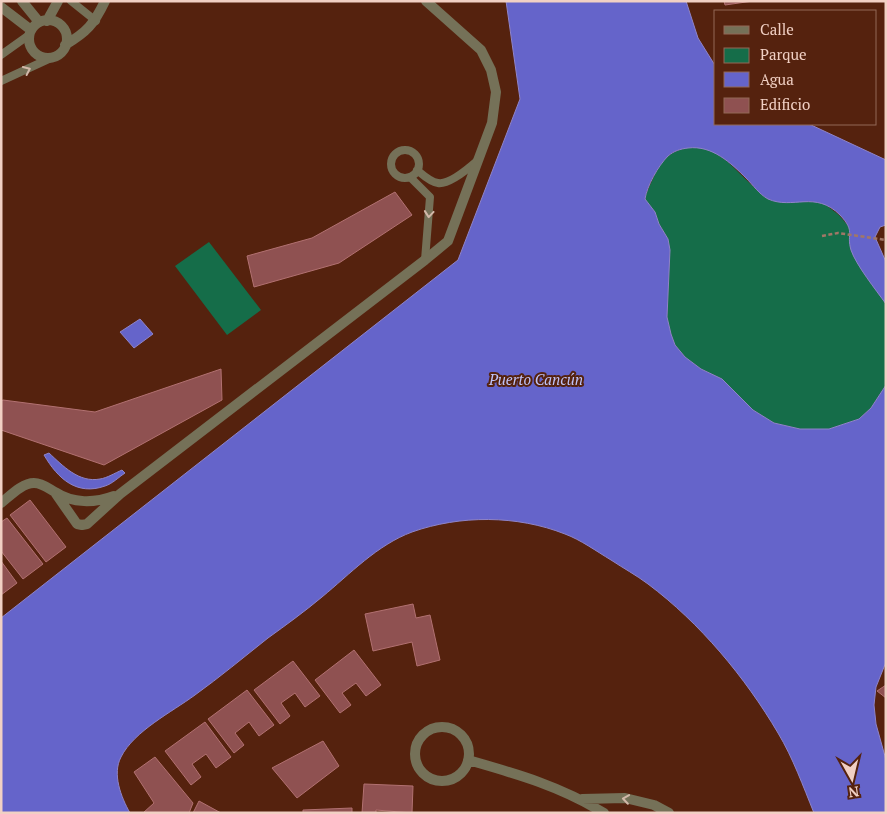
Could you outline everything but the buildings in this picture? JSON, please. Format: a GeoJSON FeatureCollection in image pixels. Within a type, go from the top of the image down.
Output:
{"type":"FeatureCollection","features":[{"type":"Feature","properties":{"kind":"street"},"geometry":{"type":"LineString","coordinates":[[24,4],[43,22],[57,23],[64,30],[66,40],[63,51],[53,57],[46,58],[35,53],[29,41],[30,33],[43,22],[58,1]]}},
{"type":"Feature","properties":{"kind":"street"},"geometry":{"type":"LineString","coordinates":[[65,45],[79,37],[96,21],[105,1]]}},
{"type":"Feature","properties":{"kind":"street"},"geometry":{"type":"LineString","coordinates":[[1,503],[24,486],[34,483],[46,486],[56,494],[77,524],[88,524],[120,494],[448,241],[492,123],[496,92],[491,70],[481,50],[426,1]]}},
{"type":"Feature","properties":{"kind":"street"},"geometry":{"type":"LineString","coordinates":[[1,7],[30,33]]}},
{"type":"Feature","properties":{"kind":"street"},"geometry":{"type":"LineString","coordinates":[[56,494],[80,502]]}},
{"type":"Feature","properties":{"kind":"street"},"geometry":{"type":"LineString","coordinates":[[72,517],[72,508],[75,504],[104,500],[120,494]]}},
{"type":"Feature","properties":{"kind":"street"},"geometry":{"type":"LineString","coordinates":[[435,728],[453,729],[465,740],[468,748],[468,760],[462,772],[455,777],[447,780],[430,778],[418,765],[415,756],[416,747],[420,738],[435,728]]}},
{"type":"Feature","properties":{"kind":"street"},"geometry":{"type":"LineString","coordinates":[[468,760],[526,776],[581,799],[604,813]]}},
{"type":"Feature","properties":{"kind":"street"},"geometry":{"type":"LineString","coordinates":[[581,799],[625,798],[654,805],[669,813]]}},
{"type":"Feature","properties":{"kind":"lane"},"geometry":{"type":"LineString","coordinates":[[71,1],[96,21]]}},
{"type":"Feature","properties":{"kind":"lane"},"geometry":{"type":"LineString","coordinates":[[1,55],[30,33]]}},
{"type":"Feature","properties":{"kind":"lane"},"geometry":{"type":"LineString","coordinates":[[1,81],[53,57]]}},
{"type":"Feature","properties":{"kind":"lane"},"geometry":{"type":"LineString","coordinates":[[403,150],[411,152],[419,162],[417,170],[410,176],[401,177],[394,172],[392,163],[395,154],[403,150]]}},
{"type":"Feature","properties":{"kind":"lane"},"geometry":{"type":"LineString","coordinates":[[417,170],[430,181],[439,184],[466,170],[478,160]]}},
{"type":"Feature","properties":{"kind":"lane"},"geometry":{"type":"LineString","coordinates":[[410,176],[430,197],[425,260]]}},
{"type":"Feature","properties":{"kind":"path"},"geometry":{"type":"LineString","coordinates":[[822,236],[838,233],[886,240]]}},
{"type":"Feature","properties":{"kind":"green space"},"geometry":{"type":"Polygon","coordinates":[[[692,147],[704,148],[716,153],[770,200],[818,202],[826,205],[839,215],[850,228],[850,240],[865,273],[886,304],[886,385],[871,408],[859,419],[829,429],[800,429],[774,423],[753,410],[722,379],[701,369],[685,357],[675,345],[667,317],[670,250],[668,239],[659,224],[655,212],[645,200],[658,169],[667,157],[682,149],[692,147]]]}},
{"type":"Feature","properties":{"kind":"green space"},"geometry":{"type":"Polygon","coordinates":[[[209,242],[261,310],[227,335],[175,266],[209,242]]]}},
{"type":"Feature","properties":{"kind":"water","name":"Puerto Cancún"},"geometry":{"type":"Polygon","coordinates":[[[506,1],[686,1],[698,38],[714,64],[714,125],[811,125],[886,160],[886,225],[880,227],[875,237],[886,262],[886,304],[857,263],[851,250],[848,225],[840,215],[831,208],[813,202],[786,203],[768,199],[734,167],[713,152],[705,149],[688,148],[677,150],[670,154],[660,165],[648,188],[645,199],[655,212],[659,224],[668,239],[670,250],[667,317],[675,345],[685,357],[701,369],[722,379],[753,410],[774,423],[800,429],[829,429],[859,419],[871,408],[886,385],[886,662],[876,687],[874,705],[876,724],[886,760],[886,813],[814,813],[783,743],[751,692],[720,652],[686,616],[648,584],[577,539],[565,534],[528,523],[469,520],[430,526],[387,544],[315,603],[214,681],[144,730],[127,748],[118,764],[119,785],[130,813],[1,813],[1,618],[458,260],[520,99],[506,1]]]}},
{"type":"Feature","properties":{"kind":"water"},"geometry":{"type":"Polygon","coordinates":[[[140,319],[153,334],[134,348],[120,332],[140,319]]]}},
{"type":"Feature","properties":{"kind":"water"},"geometry":{"type":"Polygon","coordinates":[[[49,453],[78,476],[92,480],[108,477],[122,470],[125,473],[113,482],[95,489],[77,487],[62,478],[49,464],[44,455],[49,453]]]}}]}
